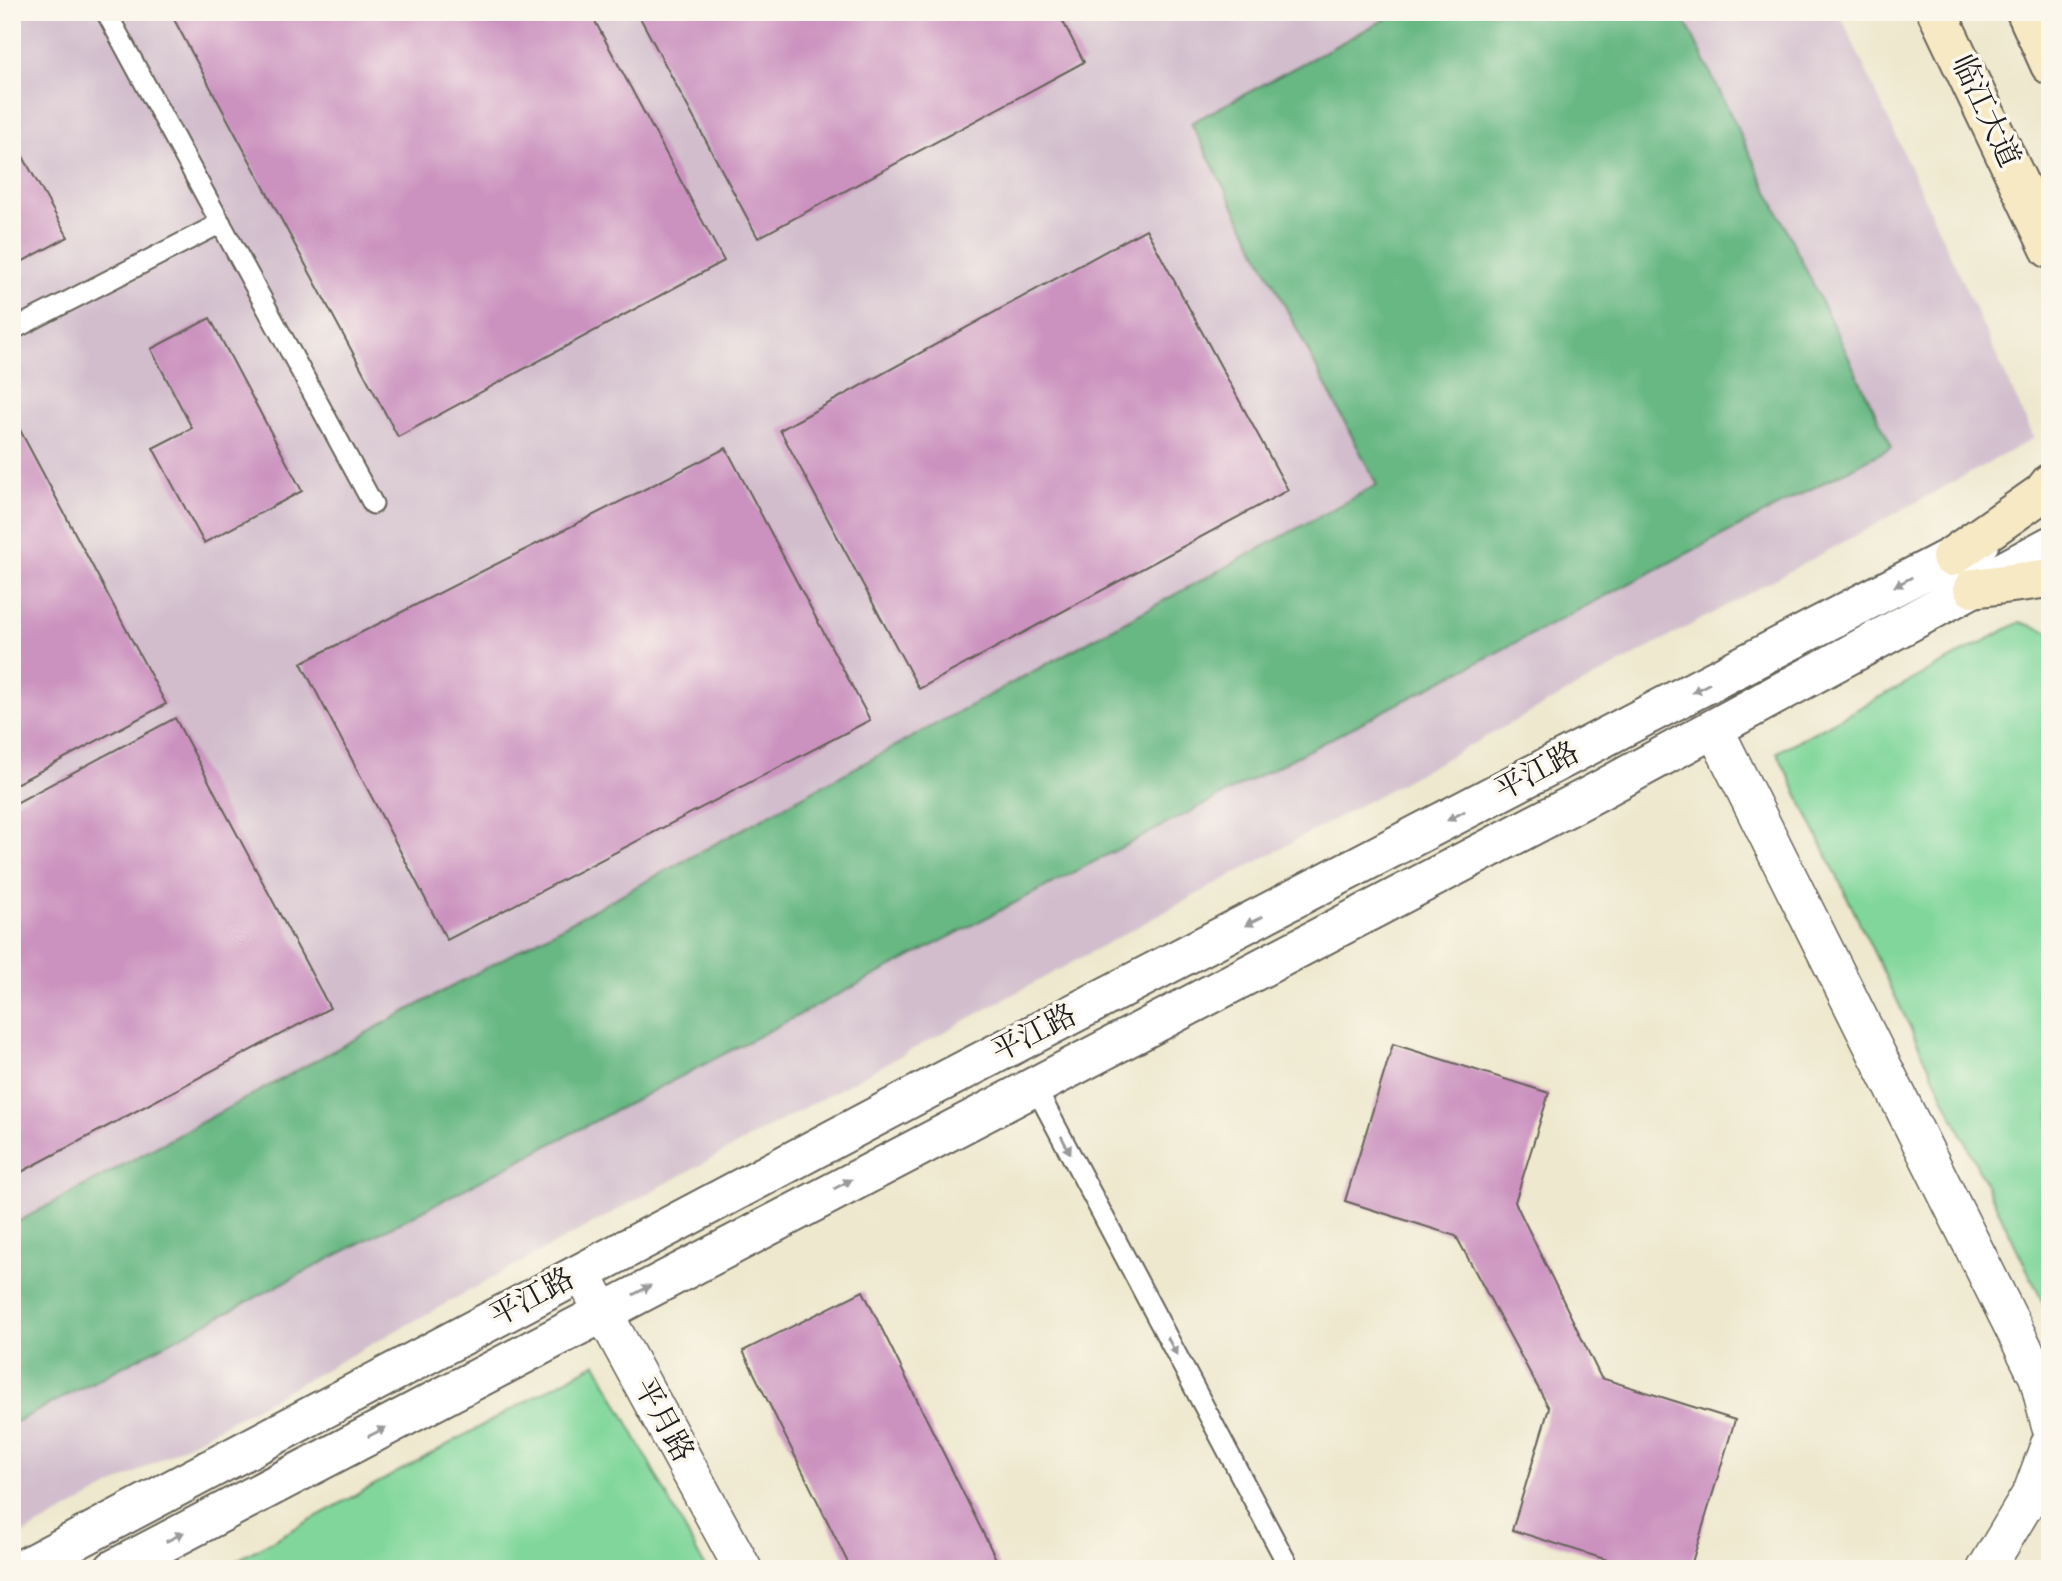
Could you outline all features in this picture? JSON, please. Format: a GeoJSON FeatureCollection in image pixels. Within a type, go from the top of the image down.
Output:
{"type":"FeatureCollection","features":[{"type":"Feature","properties":{"kind":"main road","name":"临江大道"},"geometry":{"type":"LineString","coordinates":[[1937,12],[2050,249]]}},
{"type":"Feature","properties":{"kind":"main road"},"geometry":{"type":"LineString","coordinates":[[2026,12],[2050,65]]}},
{"type":"Feature","properties":{"kind":"main road"},"geometry":{"type":"LineString","coordinates":[[1951,557],[2050,483]]}},
{"type":"Feature","properties":{"kind":"main road"},"geometry":{"type":"LineString","coordinates":[[1973,588],[2050,578]]}},
{"type":"Feature","properties":{"kind":"street","name":"平江路"},"geometry":{"type":"LineString","coordinates":[[22,1569],[2050,505]]}},
{"type":"Feature","properties":{"kind":"street","name":"平江路"},"geometry":{"type":"LineString","coordinates":[[119,1568],[602,1311],[1714,728],[2050,546]]}},
{"type":"Feature","properties":{"kind":"street"},"geometry":{"type":"LineString","coordinates":[[1714,728],[2038,1377],[2050,1425]]}},
{"type":"Feature","properties":{"kind":"street","name":"平月路"},"geometry":{"type":"LineString","coordinates":[[582,1273],[743,1569]]}},
{"type":"Feature","properties":{"kind":"street"},"geometry":{"type":"LineString","coordinates":[[1986,1569],[2032,1492],[2050,1443]]}},
{"type":"Feature","properties":{"kind":"lane"},"geometry":{"type":"LineString","coordinates":[[106,12],[373,504]]}},
{"type":"Feature","properties":{"kind":"lane"},"geometry":{"type":"LineString","coordinates":[[12,330],[221,223]]}},
{"type":"Feature","properties":{"kind":"lane"},"geometry":{"type":"LineString","coordinates":[[1034,1085],[1290,1569]]}},
{"type":"Feature","properties":{"kind":"shaded area"},"geometry":{"type":"Polygon","coordinates":[[[12,12],[1839,12],[2034,438],[12,1540],[12,12]]]}},
{"type":"Feature","properties":{"kind":"green space"},"geometry":{"type":"Polygon","coordinates":[[[1399,12],[1681,12],[1892,447],[12,1424],[12,1225],[1377,485],[1191,123],[1399,12]]]}},
{"type":"Feature","properties":{"kind":"green space"},"geometry":{"type":"Polygon","coordinates":[[[2020,622],[2050,632],[2050,1317],[1777,752],[2020,622]]]}},
{"type":"Feature","properties":{"kind":"green space"},"geometry":{"type":"Polygon","coordinates":[[[596,1363],[706,1569],[221,1569],[596,1363]]]}},
{"type":"Feature","properties":{"kind":"building"},"geometry":{"type":"Polygon","coordinates":[[[170,12],[590,12],[724,261],[398,437],[170,12]]]}},
{"type":"Feature","properties":{"kind":"building"},"geometry":{"type":"Polygon","coordinates":[[[637,12],[1058,12],[1084,62],[758,238],[637,12]]]}},
{"type":"Feature","properties":{"kind":"building"},"geometry":{"type":"Polygon","coordinates":[[[12,137],[68,237],[12,267],[12,137]]]}},
{"type":"Feature","properties":{"kind":"building"},"geometry":{"type":"Polygon","coordinates":[[[1146,229],[1288,490],[919,689],[780,430],[1146,229]]]}},
{"type":"Feature","properties":{"kind":"building"},"geometry":{"type":"Polygon","coordinates":[[[210,318],[302,491],[204,543],[153,448],[192,428],[151,349],[210,318]]]}},
{"type":"Feature","properties":{"kind":"building"},"geometry":{"type":"Polygon","coordinates":[[[12,415],[166,704],[12,786],[12,415]]]}},
{"type":"Feature","properties":{"kind":"building"},"geometry":{"type":"Polygon","coordinates":[[[726,448],[870,720],[447,940],[301,663],[726,448]]]}},
{"type":"Feature","properties":{"kind":"building"},"geometry":{"type":"Polygon","coordinates":[[[175,718],[330,1008],[12,1177],[12,805],[175,718]]]}},
{"type":"Feature","properties":{"kind":"building"},"geometry":{"type":"Polygon","coordinates":[[[1393,1044],[1549,1093],[1515,1202],[1601,1378],[1735,1420],[1690,1569],[1636,1569],[1512,1530],[1549,1408],[1456,1236],[1345,1201],[1393,1044]]]}},
{"type":"Feature","properties":{"kind":"building"},"geometry":{"type":"Polygon","coordinates":[[[863,1291],[1001,1569],[851,1569],[743,1351],[863,1291]]]}}]}
